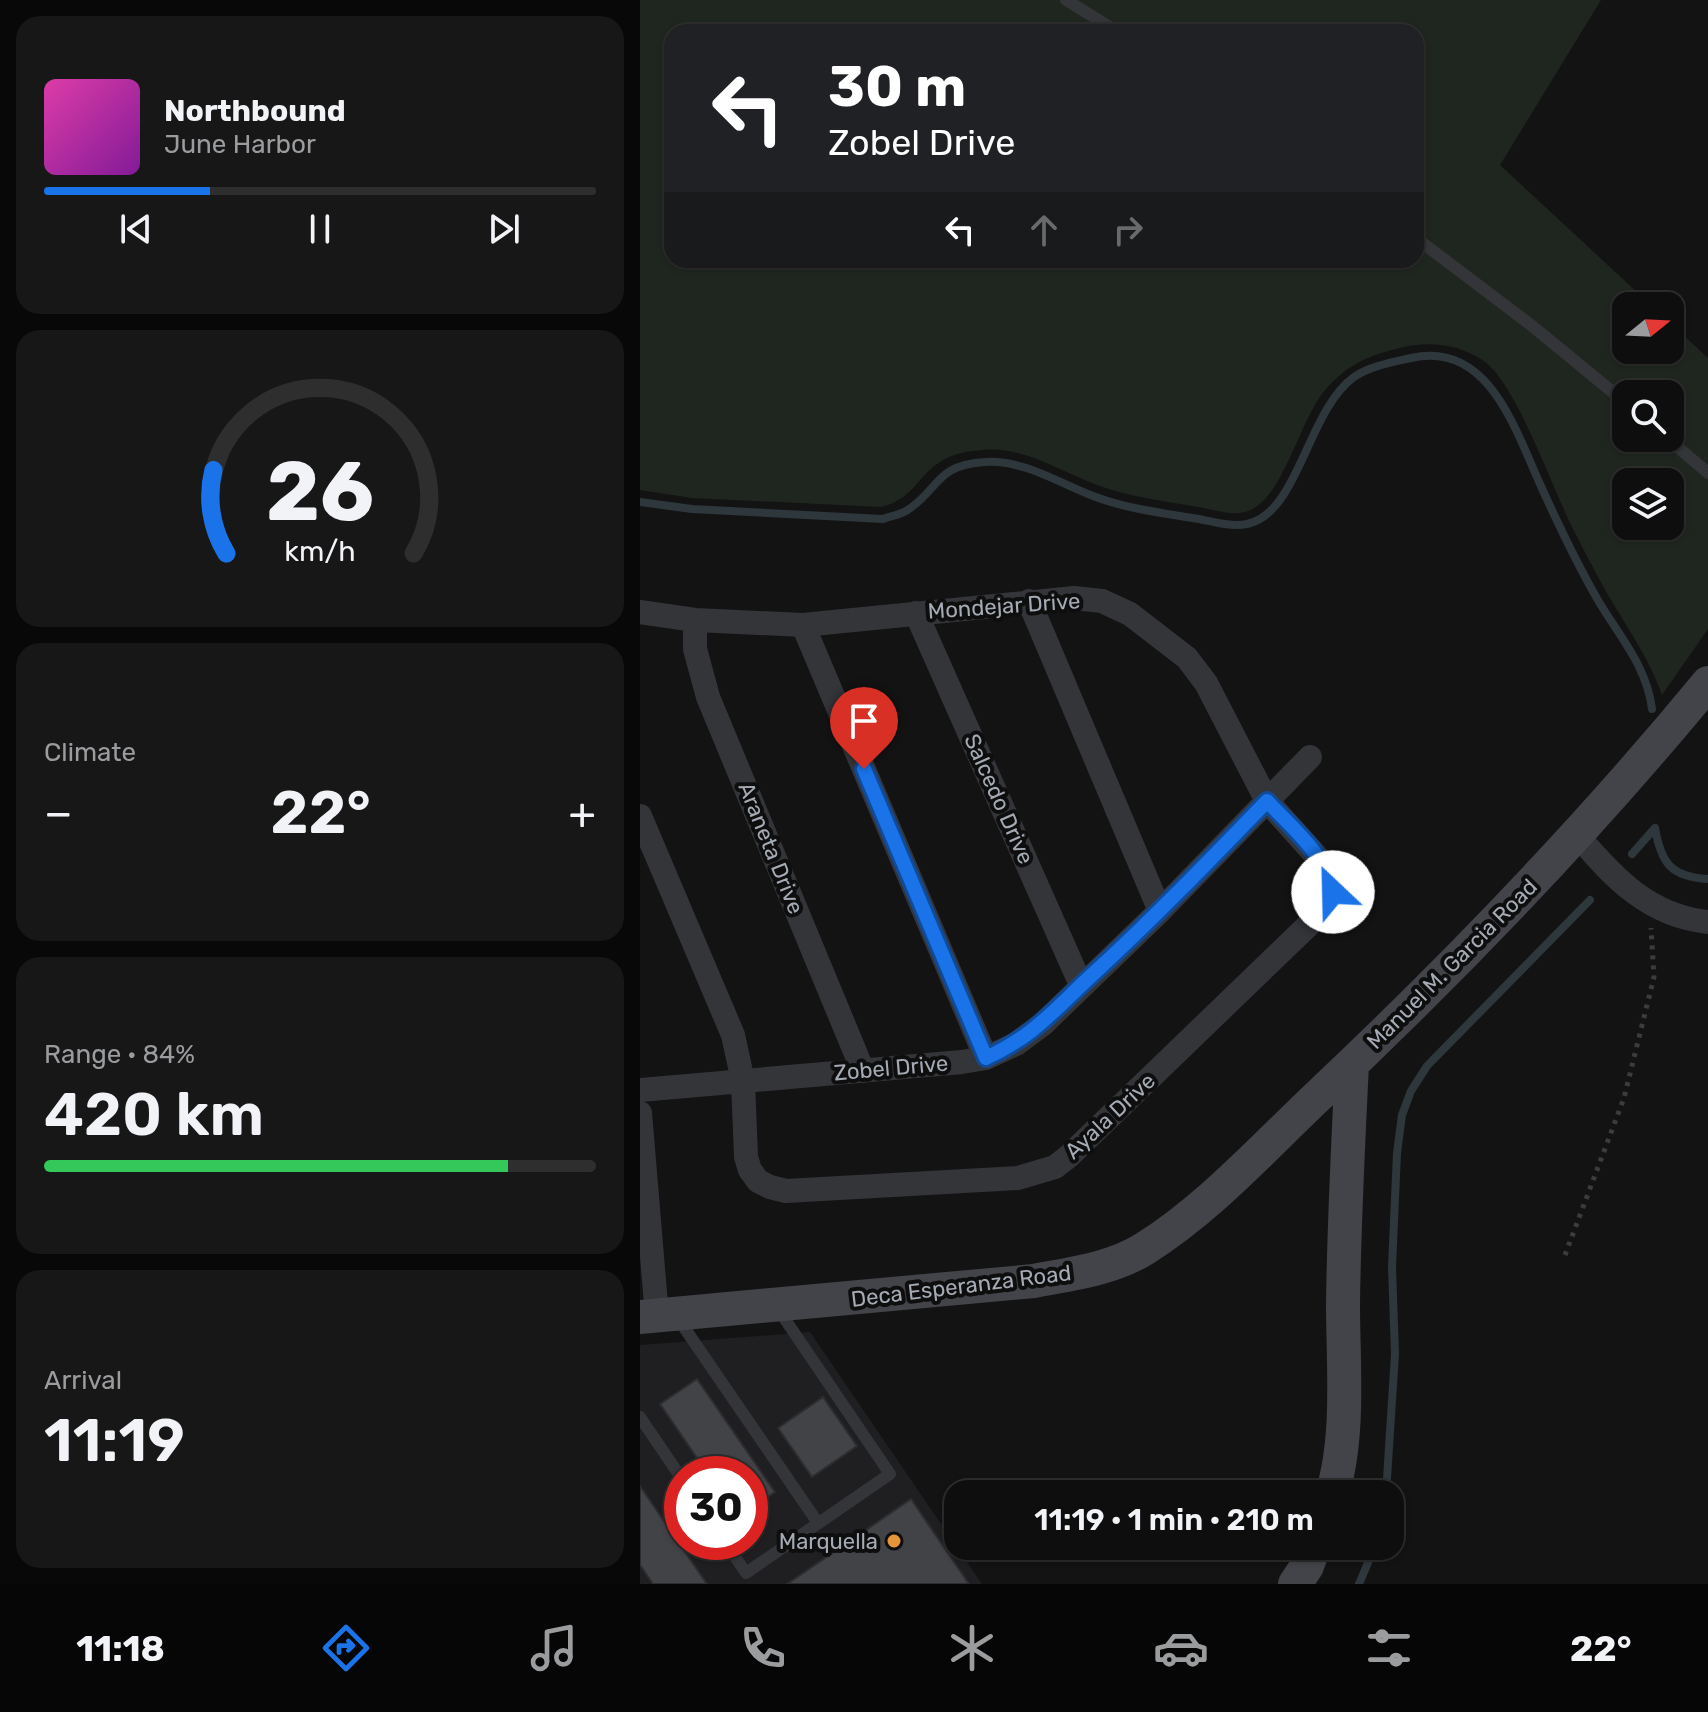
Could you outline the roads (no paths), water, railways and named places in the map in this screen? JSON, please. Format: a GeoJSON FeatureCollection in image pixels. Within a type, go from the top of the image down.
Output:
{"type":"FeatureCollection","features":[{"type":"Feature","properties":{"kind":"main road","name":"Manuel M. Garcia Road"},"geometry":{"type":"LineString","coordinates":[[1335,1480],[1343,1419],[1344,1227],[1352,1064],[1578,836],[1708,683]]}},
{"type":"Feature","properties":{"kind":"main road","name":"Deca Esperanza Road"},"geometry":{"type":"LineString","coordinates":[[658,1316],[1034,1281],[1079,1273],[1141,1251],[1209,1199],[1352,1064]]}},
{"type":"Feature","properties":{"kind":"main road"},"geometry":{"type":"LineString","coordinates":[[1295,1584],[1309,1560]]}},
{"type":"Feature","properties":{"kind":"street","name":"Mondejar Drive"},"geometry":{"type":"LineString","coordinates":[[640,612],[695,620],[803,625],[1029,601],[1074,598],[1102,601],[1130,614],[1187,658],[1206,683],[1267,801]]}},
{"type":"Feature","properties":{"kind":"street"},"geometry":{"type":"LineString","coordinates":[[1029,601],[1160,911]]}},
{"type":"Feature","properties":{"kind":"street","name":"Salcedo Drive"},"geometry":{"type":"LineString","coordinates":[[916,613],[1081,985]]}},
{"type":"Feature","properties":{"kind":"street","name":"Araneta Drive"},"geometry":{"type":"LineString","coordinates":[[695,620],[695,649],[708,697],[863,1071]]}},
{"type":"Feature","properties":{"kind":"street"},"geometry":{"type":"LineString","coordinates":[[803,625],[986,1058]]}},
{"type":"Feature","properties":{"kind":"street","name":"Zobel Drive"},"geometry":{"type":"LineString","coordinates":[[640,1090],[986,1058],[1016,1044],[1043,1024],[1160,911],[1310,757]]}},
{"type":"Feature","properties":{"kind":"street","name":"Ayala Drive"},"geometry":{"type":"LineString","coordinates":[[743,1081],[746,1157],[758,1181],[770,1187],[786,1191],[1018,1178],[1055,1167],[1329,902],[1333,892],[1331,879],[1320,860],[1267,801]]}},
{"type":"Feature","properties":{"kind":"street"},"geometry":{"type":"LineString","coordinates":[[640,816],[733,1035],[743,1081]]}},
{"type":"Feature","properties":{"kind":"street"},"geometry":{"type":"LineString","coordinates":[[1578,836],[1615,878],[1649,903],[1688,920],[1708,922]]}},
{"type":"Feature","properties":{"kind":"street"},"geometry":{"type":"LineString","coordinates":[[640,1113],[643,1190],[658,1316]]}},
{"type":"Feature","properties":{"kind":"lane"},"geometry":{"type":"LineString","coordinates":[[1066,0],[1105,24]]}},
{"type":"Feature","properties":{"kind":"lane"},"geometry":{"type":"LineString","coordinates":[[1424,244],[1612,392]]}},
{"type":"Feature","properties":{"kind":"lane"},"geometry":{"type":"LineString","coordinates":[[1683,452],[1708,473]]}},
{"type":"Feature","properties":{"kind":"lane"},"geometry":{"type":"LineString","coordinates":[[768,1558],[890,1474],[776,1306]]}},
{"type":"Feature","properties":{"kind":"lane"},"geometry":{"type":"LineString","coordinates":[[658,1316],[818,1523]]}},
{"type":"Feature","properties":{"kind":"lane"},"geometry":{"type":"LineString","coordinates":[[640,1417],[666,1456]]}},
{"type":"Feature","properties":{"kind":"lane"},"geometry":{"type":"LineString","coordinates":[[737,1560],[746,1573],[765,1560]]}},
{"type":"Feature","properties":{"kind":"waterway"},"geometry":{"type":"LineString","coordinates":[[640,502],[692,509],[883,519],[906,511],[956,468],[999,462],[1026,468],[1119,504],[1223,524],[1247,524],[1265,516],[1279,501],[1325,413],[1338,393],[1354,377],[1389,363],[1438,356],[1460,362],[1479,375],[1508,415],[1575,559],[1639,666],[1652,709]]}},
{"type":"Feature","properties":{"kind":"waterway"},"geometry":{"type":"LineString","coordinates":[[1655,828],[1661,850],[1670,866],[1685,875],[1708,879]]}},
{"type":"Feature","properties":{"kind":"waterway"},"geometry":{"type":"LineString","coordinates":[[1632,854],[1655,828]]}},
{"type":"Feature","properties":{"kind":"waterway"},"geometry":{"type":"LineString","coordinates":[[1387,1480],[1395,1354],[1392,1267],[1397,1153],[1402,1115],[1411,1091],[1427,1066],[1590,900]]}},
{"type":"Feature","properties":{"kind":"waterway"},"geometry":{"type":"LineString","coordinates":[[1359,1584],[1369,1560]]}},
{"type":"Feature","properties":{"kind":"place","name":"Marquella"},"geometry":{"type":"Point","coordinates":[894,1541]}}]}
